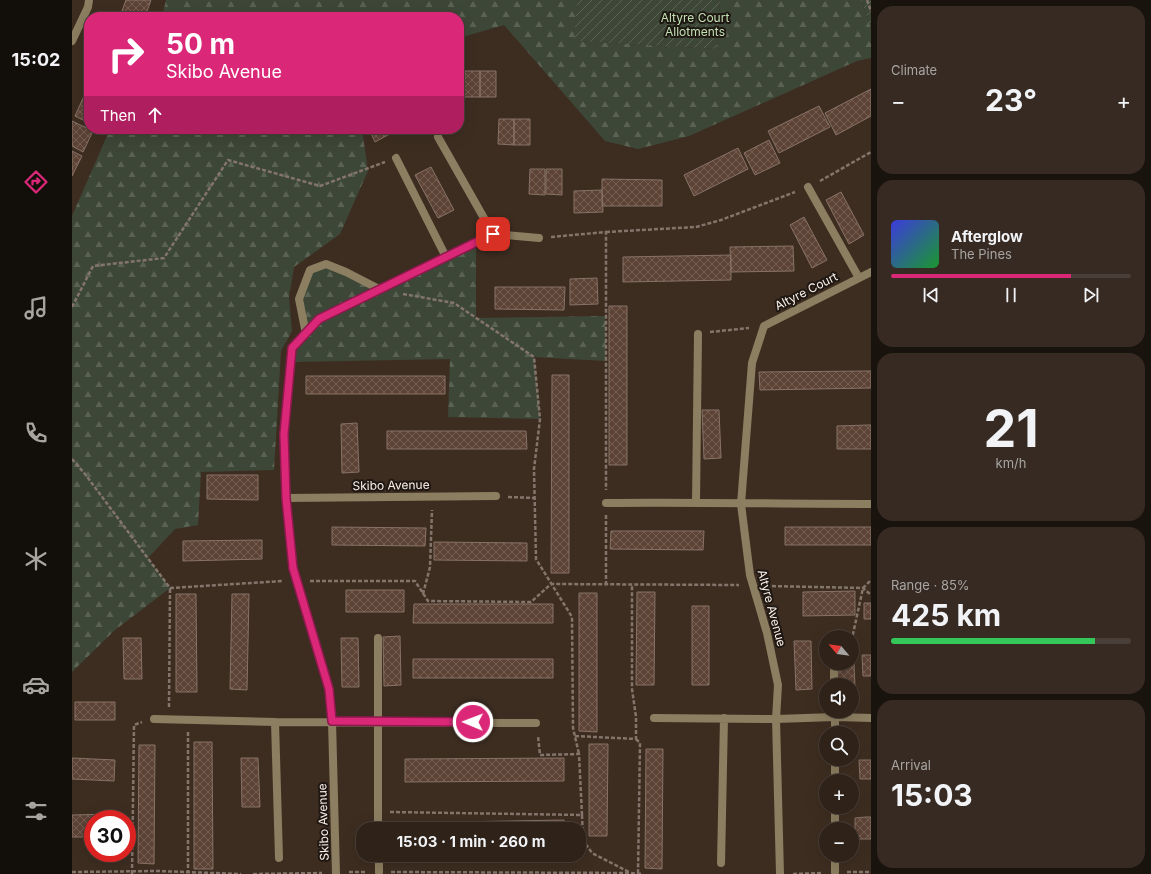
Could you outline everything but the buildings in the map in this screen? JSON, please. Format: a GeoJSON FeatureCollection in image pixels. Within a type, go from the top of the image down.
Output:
{"type":"FeatureCollection","features":[{"type":"Feature","properties":{"kind":"street"},"geometry":{"type":"LineString","coordinates":[[86,12],[89,0]]}},
{"type":"Feature","properties":{"kind":"street"},"geometry":{"type":"LineString","coordinates":[[72,41],[84,16]]}},
{"type":"Feature","properties":{"kind":"street"},"geometry":{"type":"LineString","coordinates":[[438,137],[493,234],[539,238]]}},
{"type":"Feature","properties":{"kind":"street"},"geometry":{"type":"LineString","coordinates":[[396,158],[446,257]]}},
{"type":"Feature","properties":{"kind":"street","name":"Altyre Court"},"geometry":{"type":"LineString","coordinates":[[808,187],[859,278]]}},
{"type":"Feature","properties":{"kind":"street","name":"Skibo Avenue"},"geometry":{"type":"LineString","coordinates":[[336,873],[332,721],[329,689],[293,568],[286,498],[284,434],[292,348],[319,319],[493,234]]}},
{"type":"Feature","properties":{"kind":"street"},"geometry":{"type":"LineString","coordinates":[[306,334],[299,299],[310,270],[326,264],[346,272],[379,289]]}},
{"type":"Feature","properties":{"kind":"street","name":"Altyre Court"},"geometry":{"type":"LineString","coordinates":[[764,326],[871,272]]}},
{"type":"Feature","properties":{"kind":"street","name":"Altyre Avenue"},"geometry":{"type":"LineString","coordinates":[[764,326],[752,363],[741,504],[750,575],[767,633],[778,686],[776,719],[780,874]]}},
{"type":"Feature","properties":{"kind":"street"},"geometry":{"type":"LineString","coordinates":[[696,502],[698,334]]}},
{"type":"Feature","properties":{"kind":"street","name":"Skibo Avenue"},"geometry":{"type":"LineString","coordinates":[[286,498],[496,496]]}},
{"type":"Feature","properties":{"kind":"street"},"geometry":{"type":"LineString","coordinates":[[606,503],[696,502],[741,504],[871,504]]}},
{"type":"Feature","properties":{"kind":"street"},"geometry":{"type":"LineString","coordinates":[[378,638],[378,822]]}},
{"type":"Feature","properties":{"kind":"street"},"geometry":{"type":"LineString","coordinates":[[654,718],[776,719],[819,715]]}},
{"type":"Feature","properties":{"kind":"street"},"geometry":{"type":"LineString","coordinates":[[859,717],[871,718]]}},
{"type":"Feature","properties":{"kind":"street"},"geometry":{"type":"LineString","coordinates":[[721,863],[724,718]]}},
{"type":"Feature","properties":{"kind":"street"},"geometry":{"type":"LineString","coordinates":[[154,719],[275,722],[332,721],[536,723]]}},
{"type":"Feature","properties":{"kind":"street"},"geometry":{"type":"LineString","coordinates":[[275,722],[279,858]]}},
{"type":"Feature","properties":{"kind":"street"},"geometry":{"type":"LineString","coordinates":[[379,862],[379,872]]}},
{"type":"Feature","properties":{"kind":"street"},"geometry":{"type":"LineString","coordinates":[[835,862],[835,872]]}},
{"type":"Feature","properties":{"kind":"path"},"geometry":{"type":"LineString","coordinates":[[867,0],[871,11]]}},
{"type":"Feature","properties":{"kind":"path"},"geometry":{"type":"LineString","coordinates":[[539,238],[606,232],[696,227],[721,220],[808,187],[871,152]]}},
{"type":"Feature","properties":{"kind":"path"},"geometry":{"type":"LineString","coordinates":[[72,307],[93,266],[164,258],[228,160],[320,186],[396,158]]}},
{"type":"Feature","properties":{"kind":"path"},"geometry":{"type":"LineString","coordinates":[[606,232],[606,584]]}},
{"type":"Feature","properties":{"kind":"path"},"geometry":{"type":"LineString","coordinates":[[401,293],[454,303],[534,357],[540,419],[534,469],[536,559],[572,617],[573,728],[579,754],[582,840],[592,853],[630,873]]}},
{"type":"Feature","properties":{"kind":"path"},"geometry":{"type":"LineString","coordinates":[[698,334],[764,326]]}},
{"type":"Feature","properties":{"kind":"path"},"geometry":{"type":"LineString","coordinates":[[72,459],[85,474],[170,588],[169,719]]}},
{"type":"Feature","properties":{"kind":"path"},"geometry":{"type":"LineString","coordinates":[[423,594],[430,567],[433,496]]}},
{"type":"Feature","properties":{"kind":"path"},"geometry":{"type":"LineString","coordinates":[[496,496],[535,498]]}},
{"type":"Feature","properties":{"kind":"path"},"geometry":{"type":"LineString","coordinates":[[854,630],[863,588],[871,580]]}},
{"type":"Feature","properties":{"kind":"path"},"geometry":{"type":"LineString","coordinates":[[170,588],[297,581],[414,581],[428,601],[531,602],[551,584],[863,588],[871,595]]}},
{"type":"Feature","properties":{"kind":"path"},"geometry":{"type":"LineString","coordinates":[[632,585],[632,689],[636,717],[636,739],[640,743],[638,874]]}},
{"type":"Feature","properties":{"kind":"path"},"geometry":{"type":"LineString","coordinates":[[132,873],[134,725],[154,719]]}},
{"type":"Feature","properties":{"kind":"path"},"geometry":{"type":"LineString","coordinates":[[188,719],[188,873]]}},
{"type":"Feature","properties":{"kind":"path"},"geometry":{"type":"LineString","coordinates":[[536,723],[540,755],[579,754]]}},
{"type":"Feature","properties":{"kind":"path"},"geometry":{"type":"LineString","coordinates":[[575,736],[636,739]]}},
{"type":"Feature","properties":{"kind":"path"},"geometry":{"type":"LineString","coordinates":[[377,812],[582,815]]}},
{"type":"Feature","properties":{"kind":"path"},"geometry":{"type":"LineString","coordinates":[[72,872],[241,874]]}},
{"type":"Feature","properties":{"kind":"path"},"geometry":{"type":"LineString","coordinates":[[253,874],[379,872],[644,874]]}},
{"type":"Feature","properties":{"kind":"green space"},"geometry":{"type":"Polygon","coordinates":[[[166,0],[577,0],[575,41],[717,49],[720,0],[861,0],[871,28],[871,58],[857,61],[689,136],[638,149],[605,141],[504,25],[464,37],[464,12],[163,12],[166,0]]]}},
{"type":"Feature","properties":{"kind":"green space","name":"Altyre Court Allotments"},"geometry":{"type":"Polygon","coordinates":[[[577,0],[720,0],[717,49],[574,41],[577,0]]]}},
{"type":"Feature","properties":{"kind":"green space"},"geometry":{"type":"Polygon","coordinates":[[[861,0],[871,0],[871,28],[861,0]]]}},
{"type":"Feature","properties":{"kind":"green space"},"geometry":{"type":"Polygon","coordinates":[[[108,134],[363,134],[368,171],[340,234],[294,267],[289,297],[292,331],[281,351],[274,470],[201,472],[198,525],[175,529],[148,558],[170,588],[115,630],[72,672],[72,216],[108,134]]]}},
{"type":"Feature","properties":{"kind":"green space"},"geometry":{"type":"Polygon","coordinates":[[[476,243],[476,318],[605,316],[606,361],[534,357],[540,419],[448,417],[450,359],[291,362],[305,334],[299,299],[310,270],[326,264],[379,289],[476,243]]]}},
{"type":"Feature","properties":{"kind":"route"},"geometry":{"type":"LineString","coordinates":[[473,722],[332,721],[329,689],[293,568],[286,498],[284,434],[292,348],[319,319],[493,234]]}}]}
